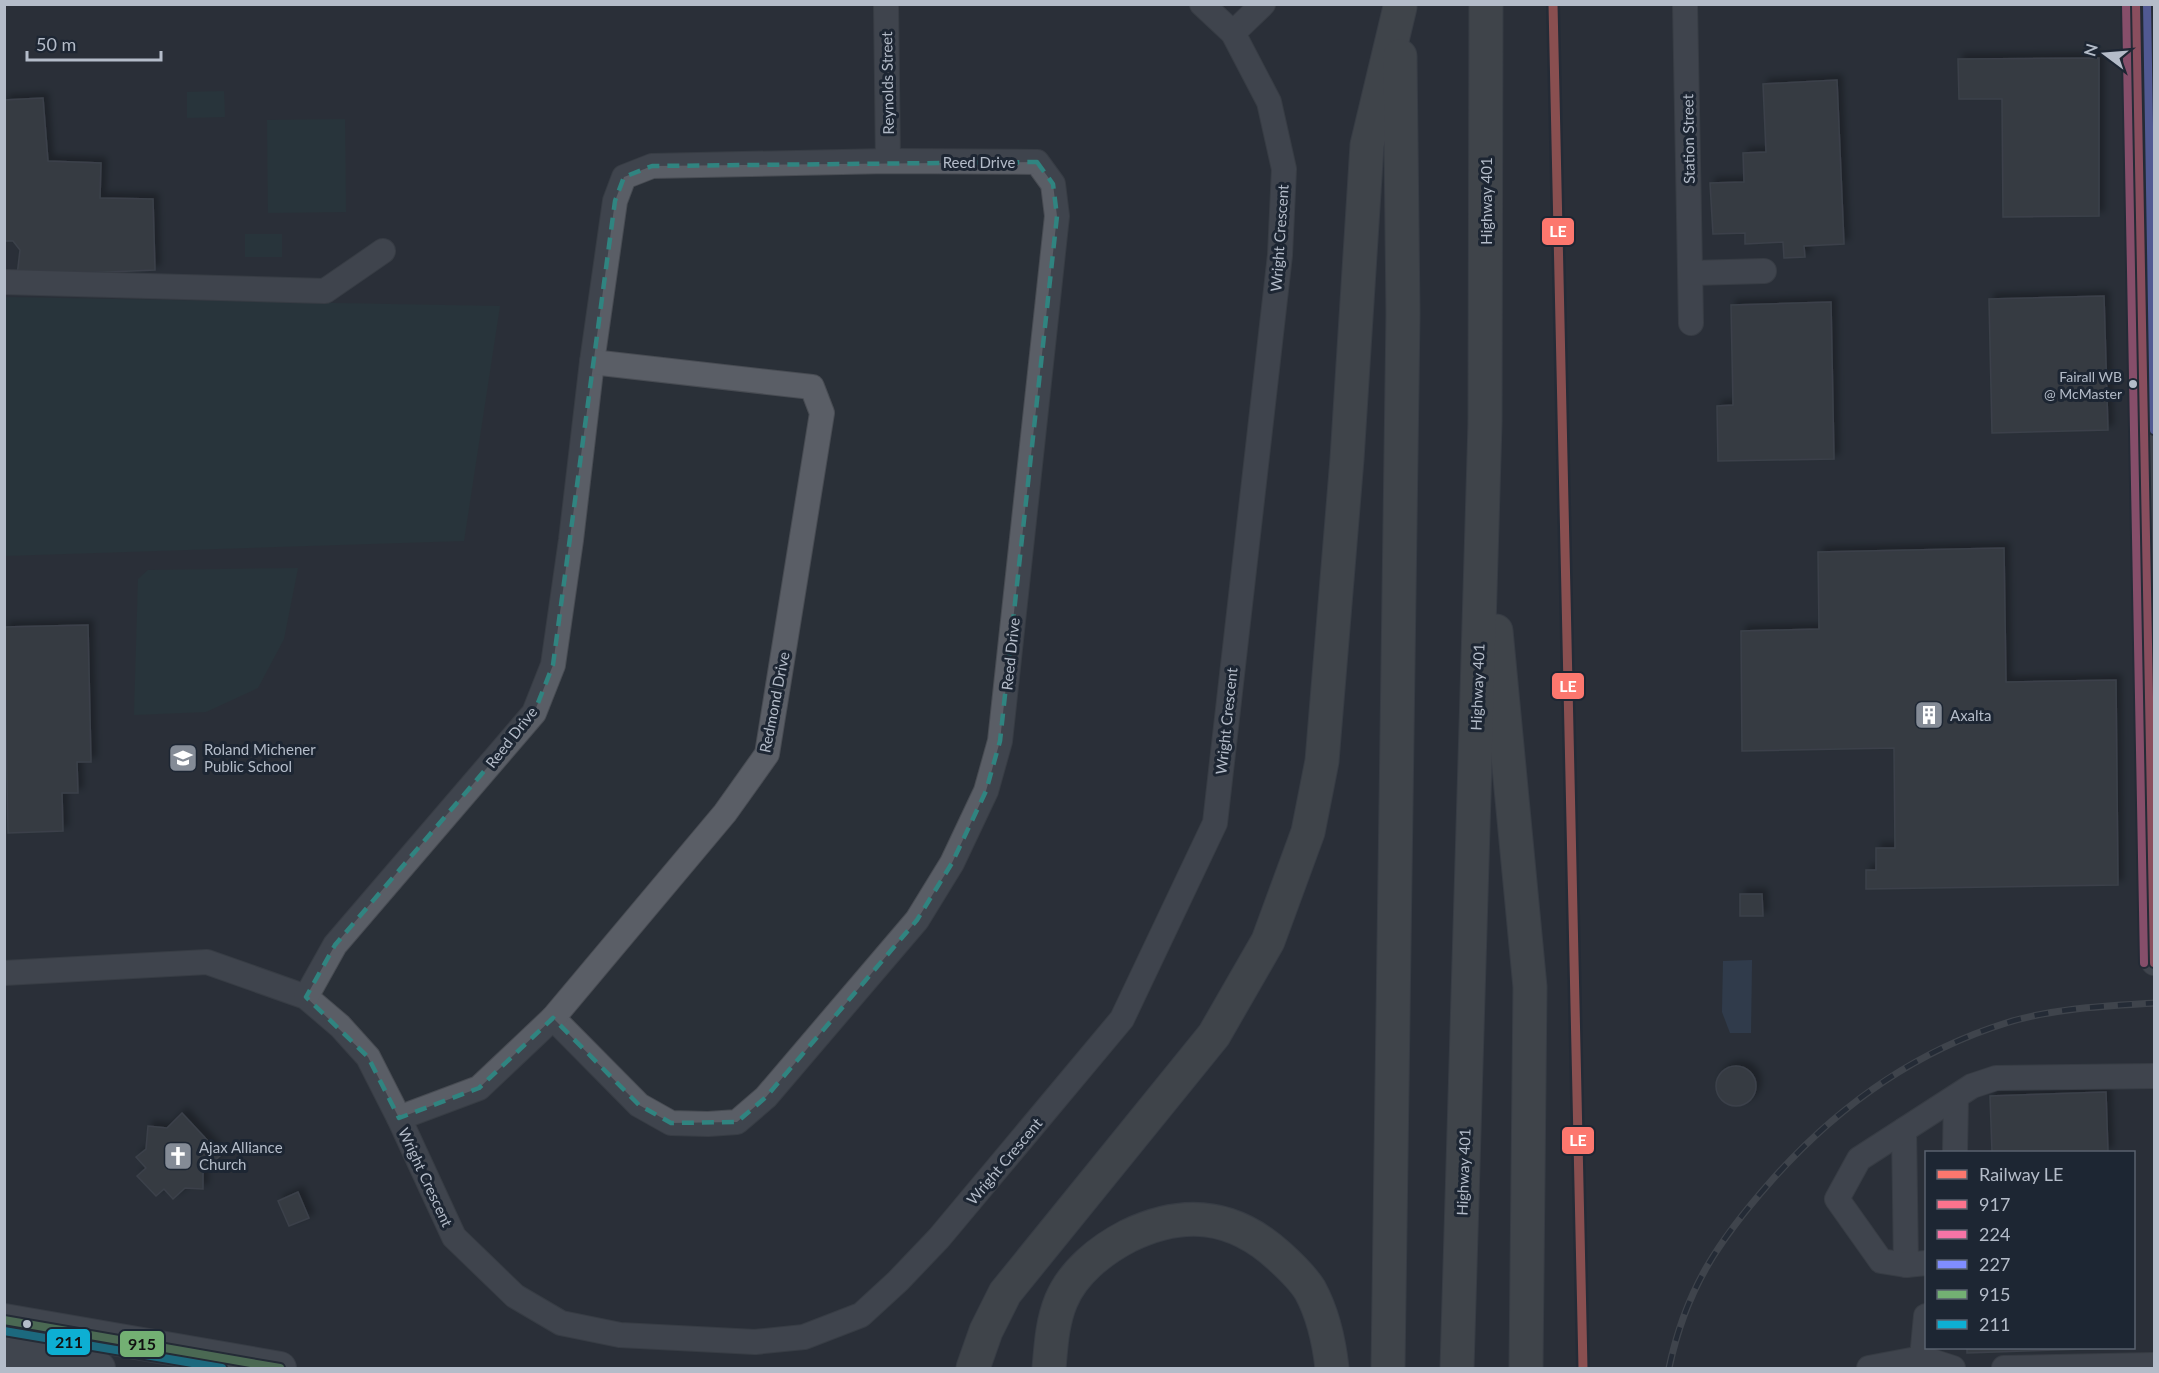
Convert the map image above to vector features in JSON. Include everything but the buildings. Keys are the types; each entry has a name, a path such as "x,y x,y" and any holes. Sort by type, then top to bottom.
{"highway":[{"name":"Highway 401","path":"1457,1368 1485,423 1486,4"},
{"path":"973,1368 986,1330 1005,1293 1214,1035 1268,941 1308,832 1322,761 1347,459 1367,145 1400,6"},
{"path":"1388,1368 1403,314 1400,6"},
{"path":"1485,423 1494,607 1530,987 1526,1368"},
{"path":"1049,1368 1052,1329 1061,1300 1085,1266 1112,1244 1148,1227 1178,1221 1215,1220 1235,1226 1265,1244 1291,1266 1310,1290 1328,1335 1332,1368"}],"main road":[{"path":"4,1320 280,1368"},
{"path":"4,1351 99,1368"}],"street":[{"name":"Reynolds Street","path":"886,4 888,161"},
{"name":"Wright Crescent","path":"4,973 207,962 306,997 340,1026 368,1057 454,1237 515,1296 561,1323 620,1335 755,1342 804,1337 861,1315 939,1238 1122,1019 1215,823 1280,255 1284,169 1269,102 1233,33 1202,4"},
{"path":"1233,33 1263,4"},
{"name":"Station Street","path":"1685,4 1692,273 1691,323"},
{"path":"2136,4 2151,667 2154,963"},
{"name":"Reed Drive","path":"306,997 335,945 534,713 553,665 615,201 624,177 652,166 888,161 1037,162 1053,184 1057,216 1000,741 986,791 952,863 917,920 766,1097 736,1122 671,1123 639,1105 554,1018"},
{"path":"4,282 325,291 383,251"},
{"path":"1692,273 1764,271"},
{"name":"Redmond Drive","path":"399,1118 479,1088 554,1018 725,813 767,754 822,412 813,387 592,362"},
{"path":"1904,1130 1916,1264 1881,1261 1837,1199 1859,1159 1972,1086 1996,1078 2154,1076"},
{"path":"1955,1151 1956,1097"},
{"path":"1922,1358 1925,1327"},
{"path":"1869,1368 1922,1358 1953,1368"},
{"path":"2004,1368 2154,1365"}],"highlighted area":[{"path":"1037,162 1053,184 1057,216 1000,741 986,791 952,863 917,920 766,1097 737,1122 671,1123 639,1105 553,1018 479,1088 399,1118 368,1057 306,997 335,945 534,713 553,665 615,201 624,177 652,166"}],"green space":[{"path":"224,91 225,117 187,118 187,92"},
{"path":"345,119 346,212 268,213 267,120"},
{"path":"245,234 282,234 282,257 245,257"},
{"path":"5,297 500,306 464,541 5,556"},
{"path":"298,568 284,639 258,688 206,712 134,715 138,579 148,570"}],"water":[{"path":"1752,960 1751,1033 1730,1033 1722,1012 1723,961"}],"railway":[{"path":"1669,1368 1676,1339 1695,1289 1707,1266 1736,1223 1797,1153 1850,1106 1908,1066 1972,1035 2006,1023 2061,1011 2154,1003"}],"rail line":[{"name":"LE","path":"1553,4 1583,1368"}],"transit line":[{"name":"224","path":"2126,4 2144,963"},
{"name":"917","path":"2136,4 2154,963"},
{"name":"227","path":"2147,4 2154,430"},
{"name":"915","path":"4,1320 280,1368"},
{"name":"211","path":"4,1331 222,1368"}],"place":[{"name":"Fairall WB @ McMaster","path":"2133,384"},
{"name":"Axalta","path":"1929,715"},
{"name":"Roland Michener Public School","path":"183,758"},
{"name":"Ajax Alliance Church","path":"178,1156"}]}
